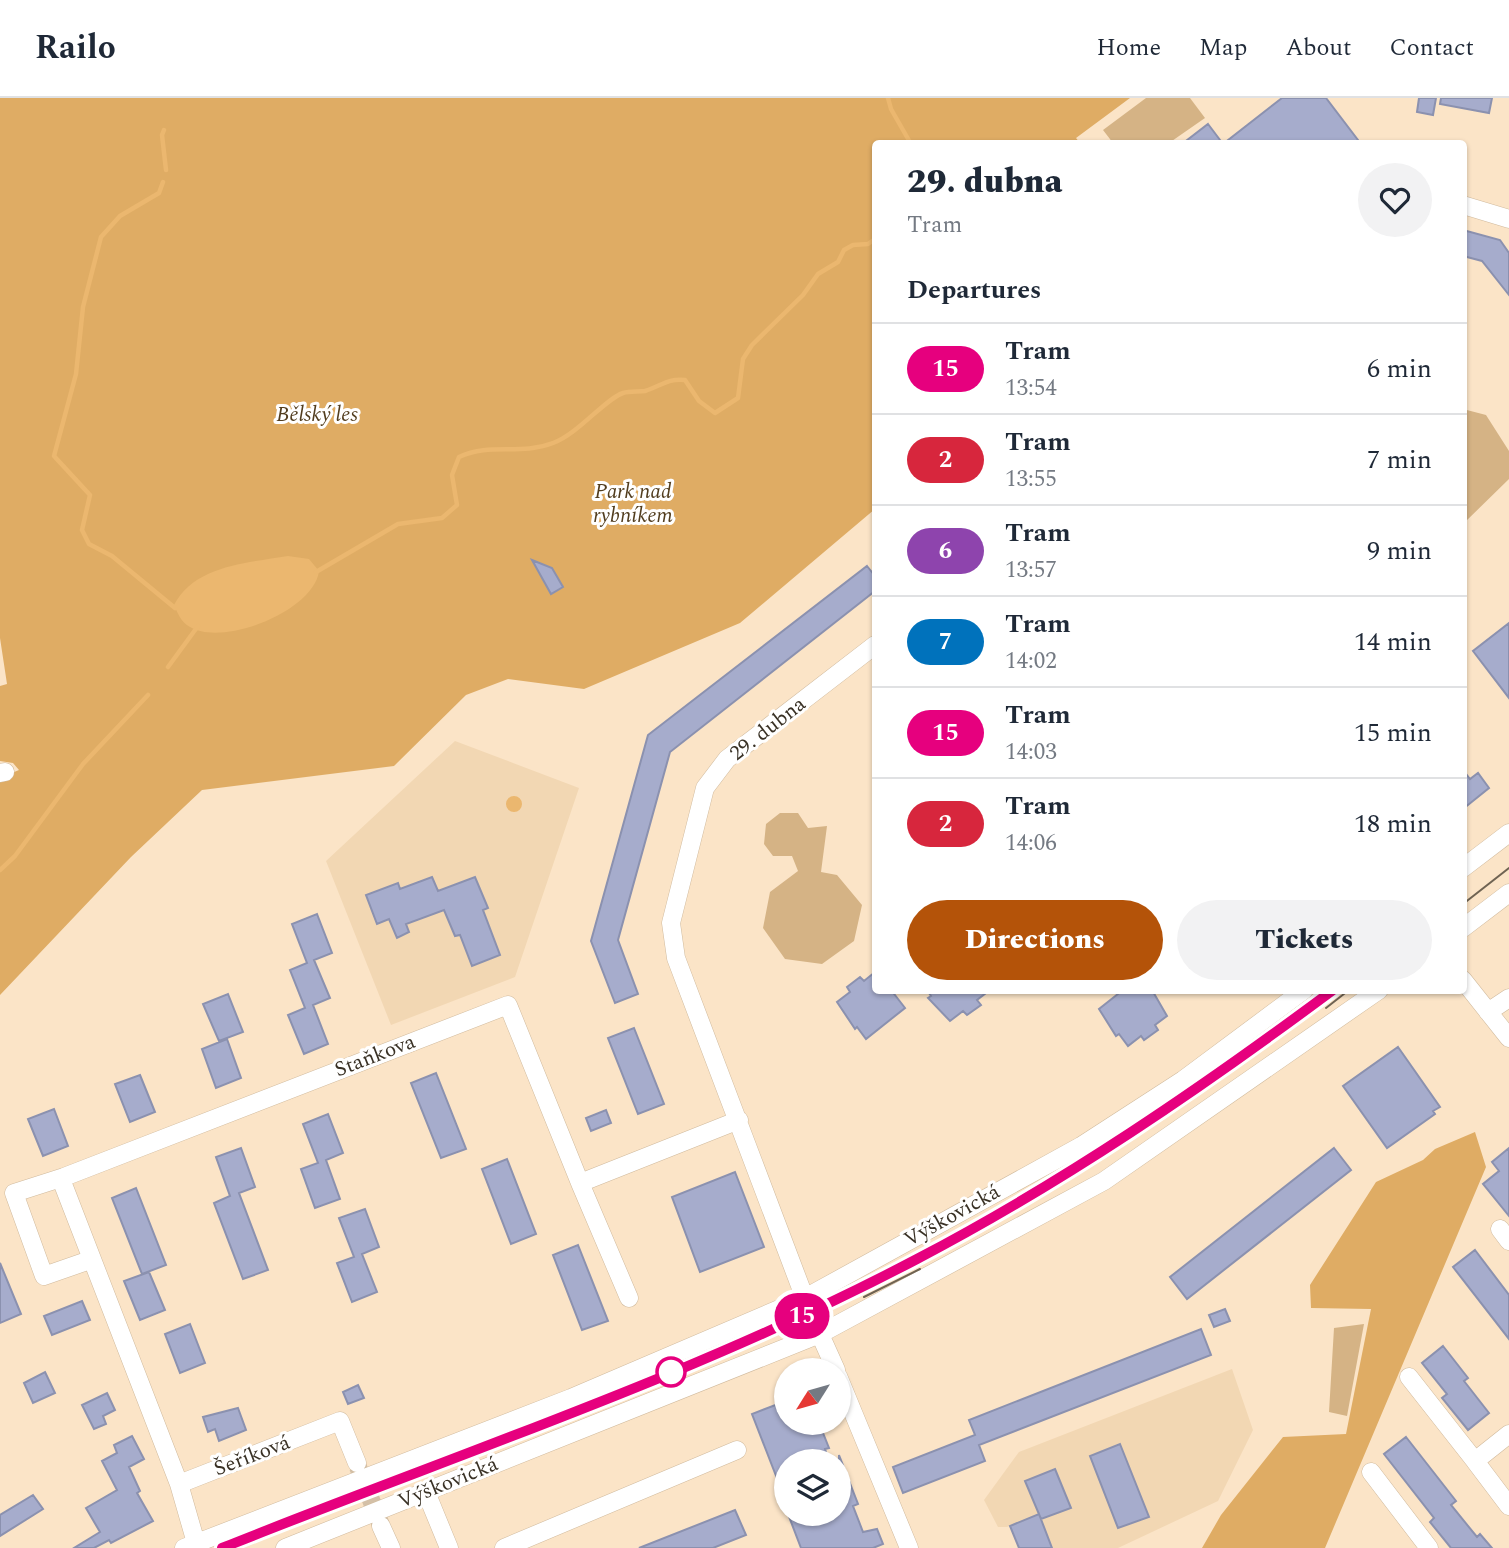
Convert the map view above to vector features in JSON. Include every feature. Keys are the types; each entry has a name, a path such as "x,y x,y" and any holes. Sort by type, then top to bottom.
{"street":[{"path":"1467,206 1509,219"},
{"name":"29. dubna","path":"831,1358 676,958 671,923 705,788 727,760 872,647"},
{"path":"1467,866 1509,833"},
{"path":"1467,925 1509,893"},
{"path":"1467,985 1509,1038"},
{"name":"Výškovická","path":"190,1546 808,1305 1081,1146 1183,1080 1299,994"},
{"name":"Výškovická","path":"285,1548 820,1334 1104,1181 1372,994"},
{"path":"1488,1012 1509,998"},
{"name":"Staňkova","path":"90,1260 44,1276 14,1193 64,1177 508,1005 629,1298"},
{"path":"580,1183 739,1120"},
{"path":"64,1177 61,1179 90,1260 178,1484 190,1546"},
{"path":"1409,1377 1509,1506"},
{"path":"851,1407 909,1548"},
{"name":"Šeříková","path":"178,1484 340,1421 357,1464"},
{"path":"1475,1461 1509,1434"},
{"path":"503,1548 737,1450"},
{"path":"1371,1472 1429,1548"},
{"path":"426,1492 449,1548"},
{"path":"381,1526 391,1548"}],"shaded area":[{"path":"1146,98 1190,98 1205,118 1173,140 1111,140 1103,130"},
{"path":"1467,410 1486,415 1509,451 1509,479 1467,520"},
{"path":"288,556 309,559 319,571 313,586 285,612 244,629 223,632 205,632 190,627 178,615 174,605 183,592 208,574 239,564"},
{"path":"455,741 579,788 515,977 391,1025 326,861"},
{"path":"514,796 522,804 514,812 506,804"},
{"path":"780,813 798,813 808,828 827,826 821,872 837,875 862,905 854,941 822,964 785,959 763,928 770,892 798,871 792,856 773,856 764,844 766,824"},
{"path":"1364,1324 1347,1416 1329,1412 1334,1328"},
{"path":"1232,1369 1253,1430 1218,1501 1118,1548 1049,1548 1035,1516 1007,1527 998,1527 984,1500 1019,1452"}],"green space":[{"name":"Bělský les","path":"0,98 1130,98 1076,138 1078,140 872,140 872,512 740,623 584,689 508,679 466,695 394,766 202,790 131,857 0,995 0,778 19,770 13,763 0,761 0,686 7,684 0,638"},
{"path":"1475,1132 1486,1167 1325,1548 1202,1548 1221,1515 1283,1437 1346,1434 1371,1309 1311,1308 1310,1285 1376,1182 1423,1160 1435,1149"}],"building":[{"path":"1282,98 1326,98 1358,140 1228,140"},
{"path":"1419,98 1436,98 1433,115 1417,112"},
{"path":"1441,98 1492,98 1489,113 1440,104"},
{"path":"1208,124 1220,140 1187,140"},
{"path":"1467,231 1500,240 1509,253 1509,295 1482,261 1467,257"},
{"path":"532,560 552,568 563,587 551,594"},
{"path":"867,566 872,572 872,593 670,752 618,940 638,994 615,1003 591,941 648,735"},
{"path":"1509,623 1509,698 1473,651"},
{"path":"1478,773 1489,788 1467,806 1467,775 1470,779"},
{"path":"432,877 438,891 475,877 488,908 483,910 500,955 472,966 460,935 455,936 444,910 406,924 409,932 397,938 389,919 377,924 366,895 398,883 400,889"},
{"path":"317,914 332,953 314,960 330,998 313,1005 328,1044 304,1054 288,1015 305,1008 290,970 307,963 292,924"},
{"path":"872,974 872,994 894,994 905,1008 866,1039 857,1027 855,1029 837,1002 850,992 847,987 860,977 864,981"},
{"path":"228,994 243,1032 219,1041 203,1004"},
{"path":"930,994 985,994 977,1000 981,1005 967,1015 963,1011 950,1021 928,998"},
{"path":"1118,994 1154,994 1167,1016 1155,1025 1158,1030 1144,1040 1141,1036 1128,1046 1119,1034 1116,1036 1099,1009"},
{"path":"634,1028 664,1104 638,1114 608,1038"},
{"path":"227,1039 241,1078 216,1088 202,1049"},
{"path":"1398,1047 1440,1107 1433,1111 1435,1114 1387,1148 1343,1086"},
{"path":"436,1073 466,1149 441,1158 411,1083"},
{"path":"140,1075 155,1112 130,1122 115,1084"},
{"path":"54,1109 68,1146 43,1156 28,1119"},
{"path":"606,1110 611,1123 591,1131 586,1118"},
{"path":"328,1114 343,1153 326,1160 340,1199 315,1208 301,1169 318,1163 303,1124"},
{"path":"241,1148 255,1187 239,1193 268,1270 243,1279 214,1203 230,1196 216,1157"},
{"path":"1334,1148 1351,1170 1187,1299 1170,1277"},
{"path":"1509,1148 1509,1216 1483,1184 1499,1171 1492,1162"},
{"path":"507,1159 536,1234 511,1244 482,1169"},
{"path":"735,1172 764,1247 700,1272 672,1197"},
{"path":"136,1188 166,1265 142,1274 112,1198"},
{"path":"365,1209 379,1247 362,1254 377,1292 352,1302 337,1263 354,1257 339,1218"},
{"path":"578,1245 608,1321 582,1330 553,1255"},
{"path":"1475,1250 1509,1295 1509,1339 1453,1267"},
{"path":"0,1263 21,1314 0,1323"},
{"path":"149,1272 165,1310 140,1320 124,1281"},
{"path":"82,1301 90,1320 52,1335 44,1316"},
{"path":"1225,1309 1230,1321 1214,1327 1209,1315"},
{"path":"190,1324 205,1363 180,1373 165,1334"},
{"path":"1201,1329 1211,1355 979,1445 985,1461 903,1493 893,1467 975,1435 969,1420"},
{"path":"1443,1346 1468,1378 1464,1381 1489,1413 1468,1430 1442,1398 1447,1394 1422,1363"},
{"path":"45,1372 55,1393 33,1403 24,1383"},
{"path":"358,1385 364,1398 348,1404 343,1392"},
{"path":"107,1393 115,1410 103,1416 106,1424 94,1429 82,1405"},
{"path":"774,1406 774,1435 824,1435 829,1448 774,1449 774,1471 752,1414"},
{"path":"238,1408 246,1430 219,1441 215,1429 208,1432 203,1417"},
{"path":"132,1436 144,1459 129,1467 140,1491 137,1493 153,1521 111,1543 109,1540 94,1548 74,1548 100,1532 86,1508 117,1490 102,1461 117,1453 114,1445"},
{"path":"1406,1437 1456,1501 1451,1505 1477,1537 1480,1534 1492,1548 1451,1548 1430,1522 1434,1518 1384,1454"},
{"path":"1120,1444 1149,1517 1118,1528 1090,1456"},
{"path":"1055,1469 1071,1508 1041,1519 1025,1481"},
{"path":"851,1486 858,1504 853,1506 863,1532 877,1529 883,1544 873,1548 801,1548 793,1526 851,1526"},
{"path":"33,1495 43,1509 0,1536 0,1515"},
{"path":"735,1510 746,1535 713,1548 639,1548"},
{"path":"1039,1514 1052,1548 1019,1548 1010,1526"}],"waterway":[{"path":"888,98 891,109 909,140"},
{"path":"164,130 162,135 166,170"},
{"path":"163,182 159,193 120,216 101,237 83,307 76,374 54,456 90,495 82,530 89,544 112,556 175,608"},
{"path":"316,572 398,524 442,518 457,505 452,475 459,457 482,450 528,449 553,443 572,432 616,397 626,392 645,391 674,380 685,380 699,401 715,413 738,398 743,359 752,345 803,295 818,274 838,262 844,250 872,241"},
{"path":"168,667 198,626"},
{"path":"0,870 15,856 83,764 148,695"}],"tunnel":[{"path":"358,1467 381,1525"}],"tram line":[{"path":"1467,901 1509,868"},
{"name":"15","path":"222,1548 626,1391 772,1330 916,1260 1020,1203 1116,1144 1327,994"},
{"path":"222,1548 661,1378 748,1341 917,1259 1025,1198 1130,1133 1328,994"},
{"path":"1326,1008 1344,994"},
{"path":"864,1297 920,1269"}],"park label":[{"name":"Park nad rybníkem","path":"633,504"}]}
